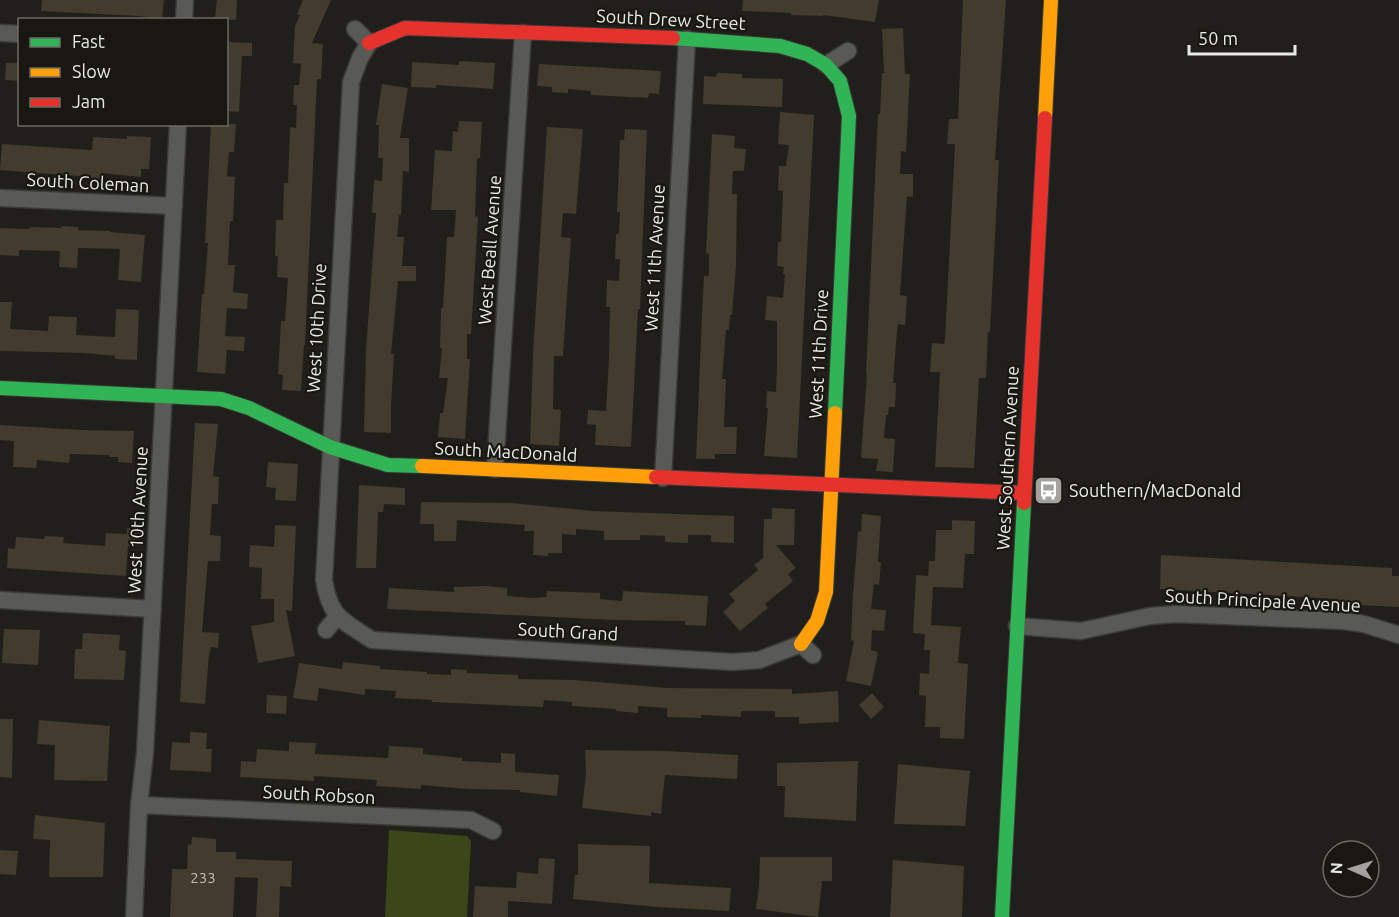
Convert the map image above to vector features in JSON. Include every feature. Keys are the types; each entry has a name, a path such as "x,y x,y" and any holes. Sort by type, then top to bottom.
{"street":[{"path":"184,18 185,0"},
{"name":"West Southern Avenue","path":"1002,917 1050,0"},
{"name":"South Drew Street","path":"369,43 405,28 687,39 780,46 807,54 826,65"},
{"path":"355,29 369,43"},
{"path":"0,33 18,34"},
{"name":"West Beall Avenue","path":"495,469 523,33"},
{"name":"West 11th Avenue","path":"663,478 687,39"},
{"name":"West 10th Drive","path":"331,623 324,580 351,82 360,58 369,43"},
{"path":"826,65 848,51"},
{"name":"West 11th Drive","path":"807,650 826,592 849,117 840,81 826,65"},
{"name":"West 10th Avenue","path":"134,917 140,805 146,753 178,126"},
{"name":"South Coleman","path":"0,198 174,206"},
{"name":"South MacDonald","path":"0,388 221,399 249,408 330,447 388,465 1023,494"},
{"path":"0,600 153,609"},
{"name":"South Principale Avenue","path":"1017,626 1081,631 1150,616 1176,614 1344,621 1364,624 1399,635"},
{"name":"South Grand","path":"331,623 372,639 733,662 759,660 807,650"},
{"name":"South Robson","path":"140,805 471,820 494,831"}],"green space":[{"path":"389,830 467,836 471,841 467,917 385,917"}],"building":[{"path":"42,0 164,0 162,18 41,11"},
{"path":"217,0 237,0 236,20 215,18"},
{"path":"303,0 331,0 312,43 323,44 321,79 317,79 301,391 282,390 283,375 278,374 281,321 285,321 288,278 277,277 278,256 275,256 276,220 283,220 284,183 288,183 290,127 296,128 297,105 293,105 294,85 299,85 301,64 293,63 295,26"},
{"path":"743,0 879,0 875,22 823,15 742,11"},
{"path":"963,0 1006,0 995,160 999,160 990,332 988,332 986,378 979,378 974,468 935,467 940,372 930,372 932,343 944,344 945,339 955,144 947,144 949,119 958,119"},
{"path":"903,28 905,74 910,74 906,152 901,151 900,174 913,174 913,197 907,196 900,295 907,296 905,325 898,324 893,383 896,383 895,407 889,407 888,415 886,415 884,438 895,439 893,472 876,471 878,459 861,458 878,114 880,114 882,73 884,73 882,29"},
{"path":"228,42 252,43 252,56 242,56 239,112 228,111"},
{"path":"459,61 495,63 493,89 436,85 436,88 411,87 412,62 459,65"},
{"path":"6,63 18,63 18,81 5,80"},
{"path":"539,64 661,71 659,94 649,93 648,98 591,95 591,91 568,89 568,93 552,92 552,87 537,86"},
{"path":"717,73 742,74 742,78 783,79 782,107 703,104 704,76 716,77"},
{"path":"382,84 408,88 400,138 409,138 409,172 403,171 401,215 399,215 397,237 404,237 402,266 416,266 416,281 398,281 391,354 394,354 391,433 364,432 366,349 376,213 372,213 374,180 382,181 383,158 378,158 379,125 376,125"},
{"path":"780,112 814,115 797,458 764,456 767,391 776,392 777,366 777,321 765,320 767,296 783,298 785,274 783,274 784,267 777,266 778,242 781,242 783,191 778,190 779,166 786,166 789,145 778,144"},
{"path":"459,121 482,122 480,158 477,158 475,216 478,217 471,334 467,334 467,359 470,359 465,439 438,437 440,413 443,413 448,378 439,378 442,348 440,348 441,308 443,308 447,237 454,237 456,210 431,210 435,150 452,151 453,131 458,132"},
{"path":"236,124 234,152 229,152 227,176 235,177 228,265 235,265 233,292 248,294 247,309 227,308 225,336 245,337 244,351 227,350 225,374 197,372 208,243 205,243 211,126"},
{"path":"547,127 583,129 576,214 563,213 561,237 571,238 563,356 554,356 553,409 561,410 559,446 530,444 533,354"},
{"path":"625,129 647,130 640,309 638,309 631,447 595,445 596,425 587,424 588,410 606,411 610,307 606,307 607,280 619,281 620,259 615,259 620,212 617,212 620,140 624,140"},
{"path":"712,134 735,136 734,148 746,149 744,171 733,171 732,194 737,194 736,266 732,315 730,315 729,330 726,330 722,379 726,379 724,427 737,427 736,454 715,454 715,459 696,459 704,276 709,276 709,254 706,253"},
{"path":"127,136 151,137 149,169 141,169 141,177 101,173 101,180 90,179 90,177 0,170 2,144 92,150 93,137 127,139"},
{"path":"61,226 78,227 78,230 145,235 141,282 118,280 120,249 78,248 77,268 59,267 60,251 19,250 19,256 0,255 0,228 61,228"},
{"path":"0,302 12,302 10,329 48,331 49,316 77,317 76,335 115,337 116,309 139,310 137,360 115,359 115,356 84,353 0,351"},
{"path":"195,423 218,424 213,476 219,477 218,504 212,504 210,535 221,536 220,561 208,561 202,632 219,633 218,648 211,647 209,655 205,704 180,702"},
{"path":"0,425 134,431 132,463 118,462 118,457 109,457 109,455 70,454 69,463 37,460 36,468 13,467 14,441 0,440"},
{"path":"268,462 298,464 296,501 275,500 276,488 266,487"},
{"path":"359,485 405,488 405,505 384,504 383,512 378,512 376,568 356,568"},
{"path":"421,502 512,503 593,511 734,516 734,543 711,542 711,535 688,535 688,543 665,542 665,536 640,535 640,540 604,540 604,531 576,529 576,535 562,534 562,553 548,553 548,556 533,555 534,531 524,531 525,525 457,520 456,541 434,541 434,524 420,524"},
{"path":"772,508 795,509 794,545 776,545 796,568 788,574 793,581 765,604 768,608 740,631 723,612 735,601 729,594 758,570 754,565 763,558 764,519 772,519"},
{"path":"862,514 881,516 879,585 874,584 871,609 886,610 884,631 872,630 871,650 878,652 871,686 846,681 854,641 851,640 853,594 858,531 861,532"},
{"path":"952,520 975,521 974,554 965,554 963,588 933,587 931,625 961,627 958,663 968,664 964,739 940,738 940,727 925,727 926,696 919,695 920,673 929,674 930,650 924,650 925,634 913,633 916,575 928,576 929,561 935,561 936,530 952,530"},
{"path":"275,525 296,526 292,611 286,610 295,656 258,663 251,626 274,622 274,599 261,599 262,568 249,567 250,545 274,547"},
{"path":"127,528 140,529 139,546 128,546 126,576 7,568 8,548 15,549 16,537 44,539 45,536 64,537 63,543 105,546 106,533 127,534"},
{"path":"1161,555 1392,568 1392,576 1399,576 1399,607 1337,604 1337,599 1160,589"},
{"path":"454,587 507,588 507,596 533,598 546,597 547,591 600,593 600,599 622,601 623,591 708,596 706,626 685,625 685,621 614,620 387,609 389,588 454,592"},
{"path":"4,629 40,630 38,665 2,663"},
{"path":"83,633 120,635 119,650 126,651 124,680 74,679 75,649 82,649"},
{"path":"343,662 380,666 380,669 427,672 427,674 451,675 451,669 467,670 467,673 518,675 518,679 574,680 668,688 792,689 792,694 838,691 839,722 799,724 799,717 775,717 775,711 741,711 741,717 701,715 701,718 667,717 667,708 638,706 638,713 572,706 572,702 544,700 543,707 432,702 432,700 395,698 396,691 365,689 365,695 319,688 317,701 293,698 299,663 342,669"},
{"path":"872,693 884,707 871,719 859,705"},
{"path":"267,695 287,696 286,714 266,713"},
{"path":"0,719 13,719 12,778 0,777"},
{"path":"39,720 110,726 107,781 54,780 55,745 37,744"},
{"path":"190,732 207,733 206,749 212,749 211,772 170,770 172,742 190,743"},
{"path":"289,742 316,743 315,754 388,758 389,746 423,748 423,754 462,758 462,761 501,763 501,753 515,754 515,772 559,775 557,796 520,792 520,790 421,785 421,789 376,786 377,780 314,776 314,781 240,777 241,761 256,762 257,749 289,751"},
{"path":"585,750 738,755 737,779 665,775 661,814 651,812 651,816 582,808 586,773"},
{"path":"858,761 856,821 784,817 785,786 777,786 777,763"},
{"path":"898,764 970,771 965,826 894,824"},
{"path":"35,815 105,823 103,877 49,877 50,840 33,839"},
{"path":"192,837 216,839 216,852 236,852 236,859 292,861 291,887 280,886 279,917 256,917 258,878 235,877 233,917 170,917 172,869 187,869 188,844 191,845"},
{"path":"578,844 650,846 649,883 731,888 729,911 573,899 575,875 578,875"},
{"path":"0,850 18,851 16,875 0,874"},
{"path":"760,857 832,857 832,881 822,881 818,917 756,909"},
{"path":"539,858 555,859 552,904 508,901 508,917 473,917 475,886 516,888 517,872 538,874"},
{"path":"893,860 964,866 962,917 890,917"}],"traffic: fast":[{"path":"673,38 780,46 807,54 826,65 840,81 849,116 835,413"},
{"path":"0,388 221,399 249,408 330,447 388,465 422,466"},
{"path":"1002,917 1024,503"}],"traffic: slow":[{"path":"1045,118 1051,0"},
{"path":"801,644 817,621 826,592 835,413"},
{"path":"422,466 656,477"}],"traffic: jam":[{"path":"369,43 405,28 673,38"},
{"path":"1024,503 1045,118"},
{"path":"656,477 1023,493"}],"place":[{"name":"Southern/MacDonald","path":"1048,491"}]}
